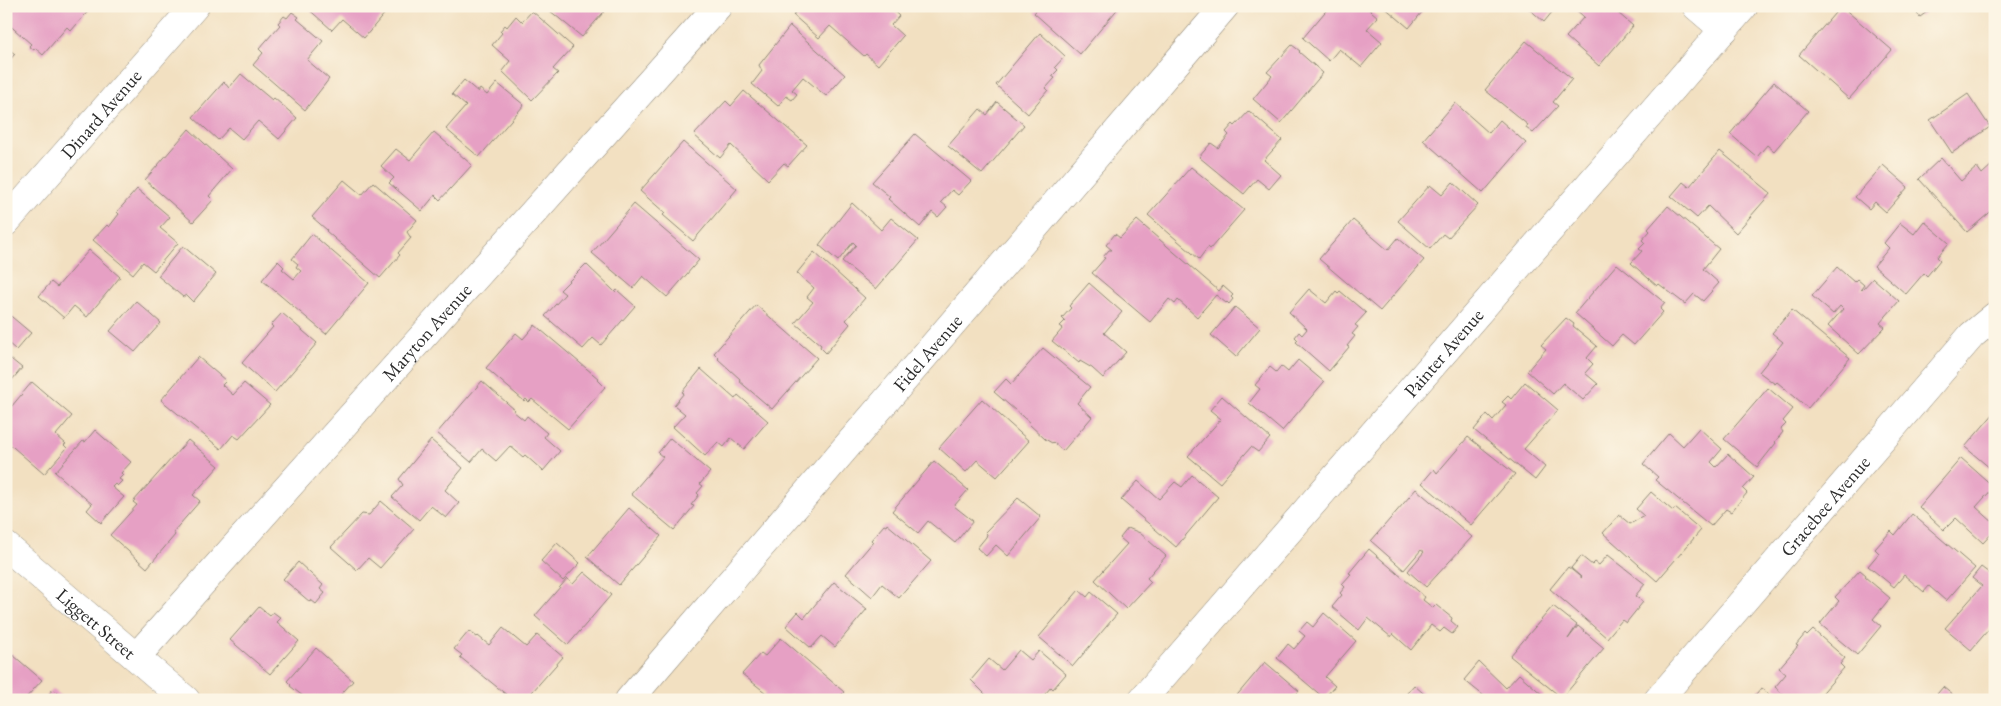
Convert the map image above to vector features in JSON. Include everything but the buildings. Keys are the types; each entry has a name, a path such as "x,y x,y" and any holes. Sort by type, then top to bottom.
{"street":[{"name":"Dinard Avenue","path":"6,222 194,6"},
{"name":"Maryton Avenue","path":"136,657 718,6"},
{"name":"Fidel Avenue","path":"628,700 1225,6"},
{"path":"1696,6 1724,30"},
{"name":"Painter Avenue","path":"1142,700 1744,6"},
{"name":"Gracebee Avenue","path":"1658,700 1972,335 1995,316"},
{"name":"Liggett Street","path":"6,546 186,700"}]}
